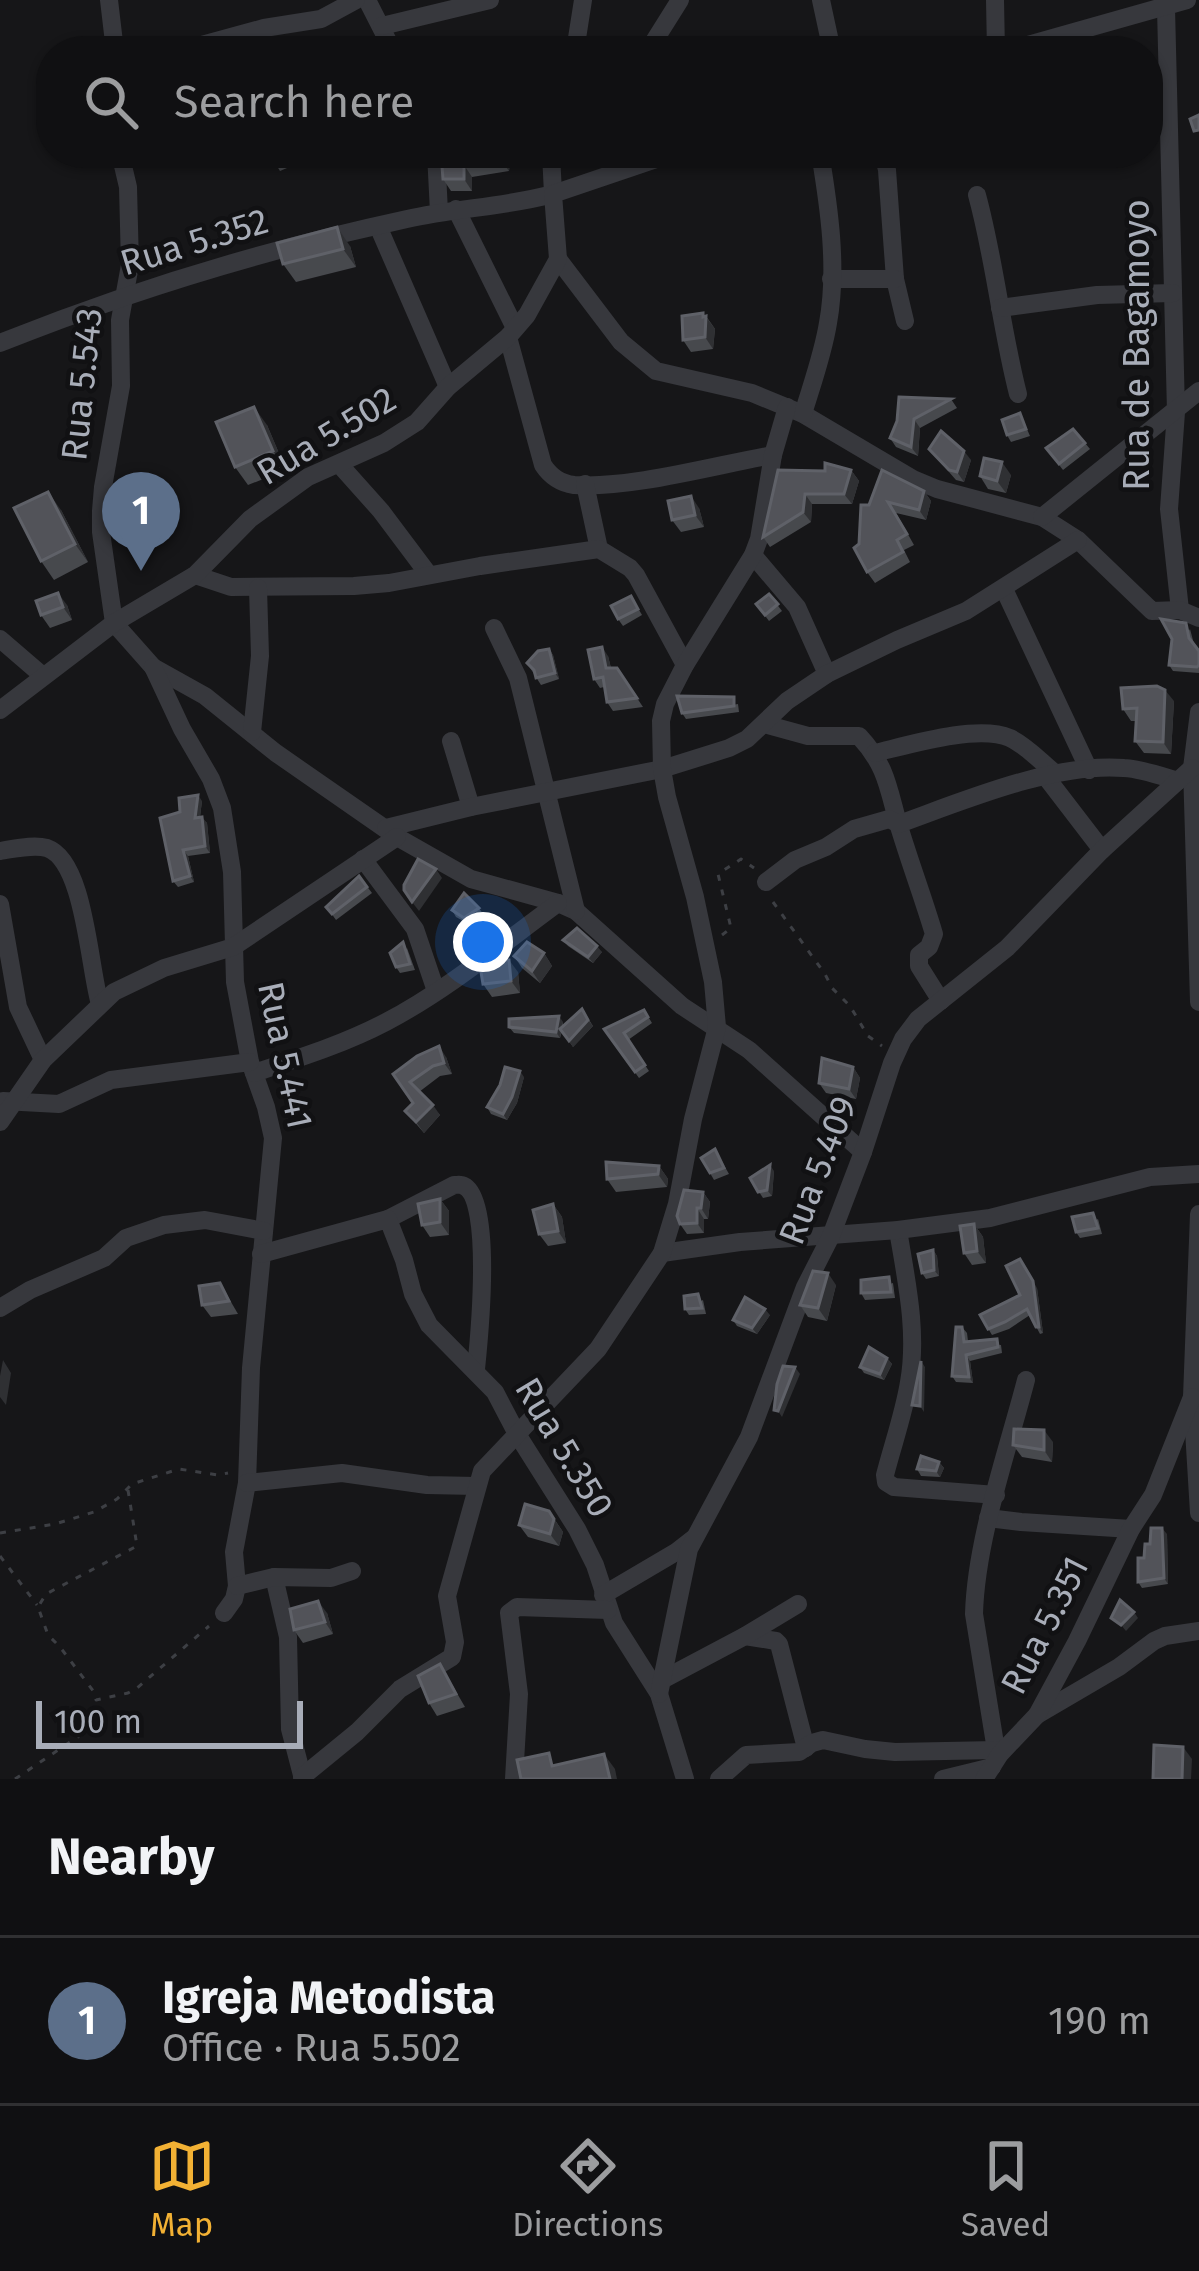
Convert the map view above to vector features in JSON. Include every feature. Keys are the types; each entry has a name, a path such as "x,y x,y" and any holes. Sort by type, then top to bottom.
{"street":[{"path":"109,0 113,36"},
{"path":"235,36 320,19 356,0"},
{"path":"368,0 386,36"},
{"path":"382,26 490,0"},
{"path":"579,36 583,0"},
{"path":"657,36 680,0"},
{"path":"820,0 828,36"},
{"path":"994,0 995,36"},
{"path":"1102,0 1108,23"},
{"path":"1061,36 1187,0"},
{"name":"Rua de Bagamoyo","path":"1159,6 1160,36"},
{"name":"Rua de Bagamoyo","path":"1163,88 1176,412 1169,509 1190,614"},
{"name":"Rua 5.543","path":"114,623 101,511 121,386 120,320 130,265 123,168"},
{"path":"439,168 448,211 512,333 543,465 550,476 585,484 629,481 773,455"},
{"path":"552,168 558,259 622,342 656,371 752,393 795,410 913,479 1042,517 1078,540 1151,611 1190,614"},
{"path":"553,194 630,168"},
{"path":"274,1577 288,1637 287,1706 302,1778 400,1689 452,1657 447,1596 482,1471 598,1349 662,1253 717,1027 695,897 662,769 661,722 685,665 753,555 773,455 820,358 831,279 830,218 822,168"},
{"path":"887,168 895,279 905,321"},
{"name":"Rua 5.352","path":"0,343 123,296 294,246 448,211 553,194"},
{"path":"977,195 993,254 1018,394"},
{"path":"377,226 448,387"},
{"name":"Rua 5.502","path":"0,710 114,623 195,575 250,519 308,477 406,432 448,387 512,333 558,259"},
{"path":"831,279 895,279"},
{"path":"1000,308 1096,296 1173,293"},
{"path":"1042,517 1199,391"},
{"path":"339,464 429,575"},
{"path":"585,484 599,549"},
{"path":"0,1122 7,1101 43,1060 129,982 233,947 363,859 391,832 471,807 662,769 729,748 747,739 787,701 827,674 966,611 1078,540"},
{"path":"195,575 231,587 375,584 599,549 636,575 685,665"},
{"path":"753,555 797,607 827,674"},
{"path":"252,732 260,656 259,588"},
{"path":"1004,589 1089,770"},
{"path":"114,623 154,667 205,696 276,753 391,832 471,879 567,908 682,1006 749,1050 863,1152"},
{"path":"494,628 518,678 546,791 567,908"},
{"path":"0,639 43,676"},
{"name":"Rua 5.441","path":"154,667 222,808 232,872 235,982 273,1138 250,1368 247,1476 234,1552 237,1586 224,1613"},
{"path":"1199,712 1191,762 1199,1002"},
{"path":"764,724 808,736 859,736 874,753 887,778 934,934 919,955 919,967 941,1001"},
{"path":"874,753 966,735 991,734 1016,741 1051,776 1102,850"},
{"path":"452,741 471,807"},
{"path":"766,882 794,860 854,829 889,819 898,824 1051,776 1191,762"},
{"name":"Rua 5.409","path":"660,1687 694,1538 749,1437 903,1039 918,1019 1007,948 1191,762"},
{"path":"0,851 38,846 57,853 68,869 76,886 100,1004"},
{"path":"363,859 416,929 436,991"},
{"path":"0,904 18,1007 43,1060"},
{"path":"7,1101 59,1104 111,1080 252,1067 323,1051 388,1021 567,908"},
{"path":"662,1253 990,1218 1150,1178 1199,1174"},
{"path":"261,1254 388,1220 454,1185 468,1188 482,1239 476,1370"},
{"path":"1199,1214 1192,1397 1199,1513"},
{"path":"0,1309 30,1290 104,1258 126,1238 164,1225 205,1220 264,1231"},
{"name":"Rua 5.350","path":"388,1220 412,1294 430,1325 495,1392 578,1529 595,1565 605,1603 660,1687 685,1779"},
{"path":"898,1230 912,1344 910,1381 886,1482 894,1487 996,1495"},
{"path":"993,1763 975,1594 988,1517 1026,1380"},
{"path":"1153,1495 1192,1397"},
{"path":"1153,1495 1197,1452"},
{"path":"247,1476 342,1473 427,1485 476,1486"},
{"name":"Rua 5.351","path":"993,1763 1037,1715 1131,1529 1153,1495"},
{"path":"988,1517 1131,1529"},
{"path":"514,1779 519,1694 509,1613 517,1607 605,1603 694,1538"},
{"path":"237,1586 274,1577 331,1578 352,1570"},
{"path":"660,1687 798,1604"},
{"path":"1037,1715 1154,1641 1199,1631"},
{"path":"745,1636 779,1645 806,1748"},
{"path":"718,1779 746,1755 799,1752 824,1740 993,1763"},
{"path":"943,1779 993,1763"}],"path":[{"path":"703,939 731,928 718,874 741,859 766,882 774,905 868,1036 896,1055"},
{"path":"0,1533 94,1512 132,1484 179,1469 247,1476"},
{"path":"38,1606 46,1594 137,1546 128,1490"},
{"path":"0,1556 38,1606 48,1635 96,1700 94,1726 15,1779"},
{"path":"96,1700 137,1688 224,1613"}],"building":[{"path":"1199,115 1199,130 1194,131 1190,119"},
{"path":"442,168 464,168 464,179 443,179"},
{"path":"337,227 343,249 283,264 277,243"},
{"path":"703,313 705,337 683,340 682,316"},
{"path":"899,397 951,399 914,419 911,447 890,438"},
{"path":"254,407 273,451 235,467 216,422"},
{"path":"1020,413 1026,429 1007,435 1002,420"},
{"path":"1073,429 1085,443 1059,464 1046,448"},
{"path":"941,431 964,451 957,472 929,449"},
{"path":"984,458 1002,462 997,481 980,476"},
{"path":"825,463 851,470 844,494 805,494 803,512 763,537 778,470 825,471"},
{"path":"882,470 924,491 919,510 888,502 907,534 897,540 903,552 867,572 854,548 859,544 861,505 869,505"},
{"path":"48,492 75,544 41,561 14,508"},
{"path":"691,496 695,515 672,520 668,501"},
{"path":"58,593 63,607 41,615 36,601"},
{"path":"769,594 778,604 765,615 756,604"},
{"path":"631,596 638,609 618,619 611,606"},
{"path":"1161,619 1186,623 1199,651 1197,667 1169,665 1172,639"},
{"path":"602,647 606,668 617,668 637,698 607,702 603,677 594,679 588,650"},
{"path":"549,649 555,673 536,678 527,663 538,651"},
{"path":"1157,686 1165,690 1163,742 1135,741 1137,708 1123,709 1121,688"},
{"path":"677,696 734,697 734,706 682,713"},
{"path":"198,795 195,818 202,817 205,846 183,850 190,876 173,881 160,818 180,812 179,798"},
{"path":"418,859 436,869 412,902 404,885"},
{"path":"359,876 367,887 332,914 326,907"},
{"path":"464,893 479,908 464,918 452,910"},
{"path":"577,928 597,946 588,957 563,940"},
{"path":"403,942 410,964 396,967 390,953"},
{"path":"527,942 544,953 532,971 514,956"},
{"path":"479,960 509,960 511,981 483,984"},
{"path":"582,1009 588,1020 569,1041 560,1029"},
{"path":"644,1010 648,1017 624,1033 645,1065 635,1072 604,1029"},
{"path":"559,1016 556,1032 509,1027 509,1019"},
{"path":"439,1046 444,1063 410,1082 433,1105 416,1122 405,1111 413,1103 393,1074"},
{"path":"822,1058 853,1067 849,1089 819,1083"},
{"path":"505,1067 520,1071 503,1114 487,1107"},
{"path":"715,1149 724,1168 710,1173 701,1158"},
{"path":"606,1162 659,1166 658,1174 607,1179"},
{"path":"770,1165 767,1190 758,1192 750,1178"},
{"path":"684,1190 703,1192 697,1223 680,1224 677,1216"},
{"path":"440,1199 440,1222 422,1225 418,1204"},
{"path":"553,1204 558,1231 539,1234 533,1210"},
{"path":"1093,1213 1098,1228 1076,1232 1072,1217"},
{"path":"974,1224 977,1251 964,1253 960,1226"},
{"path":"933,1250 934,1270 922,1273 918,1254"},
{"path":"1020,1259 1033,1281 1039,1327 1027,1309 988,1329 980,1315 1020,1295 1006,1266"},
{"path":"813,1271 828,1273 818,1308 800,1305"},
{"path":"889,1277 891,1292 861,1293 861,1280"},
{"path":"220,1283 229,1301 202,1305 199,1286"},
{"path":"698,1294 702,1308 685,1309 684,1296"},
{"path":"745,1297 765,1309 752,1328 733,1320"},
{"path":"956,1327 962,1327 964,1342 997,1339 998,1347 966,1355 969,1377 952,1376"},
{"path":"869,1347 887,1358 880,1374 860,1367"},
{"path":"921,1361 920,1406 912,1405"},
{"path":"783,1366 795,1367 778,1411 774,1410"},
{"path":"1014,1429 1044,1430 1044,1450 1013,1445"},
{"path":"921,1456 939,1462 936,1471 917,1469"},
{"path":"525,1504 549,1511 554,1519 550,1534 519,1525"},
{"path":"1151,1528 1162,1528 1164,1578 1138,1582 1138,1558 1144,1558"},
{"path":"1120,1600 1134,1612 1121,1625 1111,1618"},
{"path":"318,1601 325,1622 294,1630 290,1609"},
{"path":"440,1664 456,1694 429,1703 418,1676"},
{"path":"1154,1745 1183,1747 1182,1779 1153,1779"},
{"path":"549,1753 552,1766 604,1754 610,1779 521,1779 517,1760"}],"place":[{"name":"Igreja Metodista","path":"141,571"}]}
